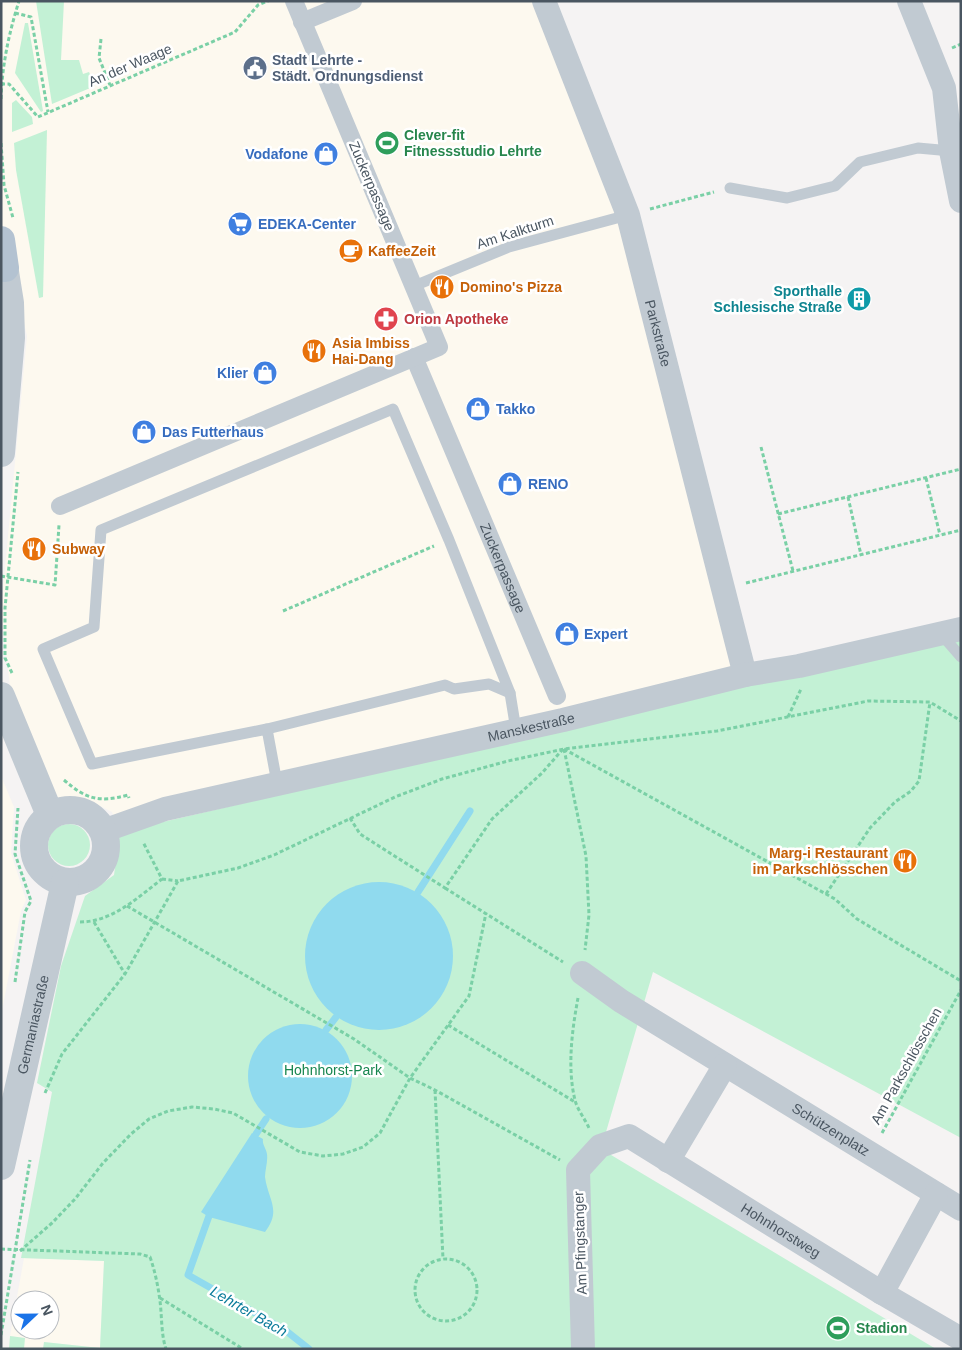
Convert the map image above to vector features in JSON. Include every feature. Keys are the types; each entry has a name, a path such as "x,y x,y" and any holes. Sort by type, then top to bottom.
{"street":[{"name":"Zuckerpassage","path":"60,506 439,347 294,1"},
{"path":"302,22 353,1"},
{"name":"Parkstraße","path":"544,1 628,215 745,675"},
{"path":"909,1 944,88 950,151 961,201"},
{"path":"6,245 11,338 9,462"},
{"name":"Zuckerpassage","path":"414,357 557,696"},
{"name":"Manskestraße","path":"103,831 165,809 563,720 745,675 799,666 951,632"},
{"path":"7,686 50,815"},
{"path":"65,810 77,810 97,821 103,831 106,840 106,853 102,864 91,877 80,882 65,883 46,875 38,865 34,855 33,842 40,824 50,815 65,810"},
{"name":"Germaniastraße","path":"1,1166 65,883"},
{"name":"Schützenplatz","path":"582,973 621,1001 961,1209"},
{"path":"668,1161 725,1064"},
{"name":"Hohnhorstweg","path":"600,1146 629,1136 668,1161 886,1283 961,1339"},
{"path":"578,1170 600,1146"},
{"name":"Am Pfingstanger","path":"578,1170 583,1349"},
{"path":"886,1283 936,1194"}],"lane":[{"path":"730,188 787,198 835,186 860,162 918,148 950,151"},
{"name":"Am Kalkturm","path":"414,286 509,247 628,215"},
{"path":"510,693 490,684 454,690 445,685 266,729 92,764 43,649 94,627 101,530 393,409 510,693 516,730"},
{"path":"951,632 961,657"},
{"path":"266,729 277,783"}],"path":[{"path":"1,99 5,56 19,1"},
{"name":"An der Waage","path":"48,112 235,32 258,3 268,1"},
{"path":"2,84 9,84 38,117 48,112 31,17 15,12"},
{"path":"101,39 99,58 110,86"},
{"path":"1,142 6,245"},
{"path":"628,215 730,188"},
{"path":"761,447 793,572"},
{"path":"7,686 5,608 8,577 9,462"},
{"path":"778,514 961,469"},
{"path":"926,478 940,535"},
{"path":"848,497 861,554"},
{"path":"1,576 55,585 60,506"},
{"path":"723,588 961,530"},
{"path":"283,611 448,540"},
{"path":"788,718 803,686 799,666"},
{"path":"17,800 15,854 30,901 26,912 74,922 94,922 127,906 162,880 178,881 238,868 274,855 396,797 442,779 508,761 564,749 717,731 868,701 930,702 961,721"},
{"path":"826,894 870,828 895,802 912,791 919,780 930,702"},
{"path":"563,720 564,749 586,856 589,916 573,1024 571,1078 575,1102 600,1146"},
{"path":"564,749 835,899 857,919 961,981"},
{"path":"445,888 492,820 542,773 564,749"},
{"path":"58,774 76,791 96,798 109,800 128,795 141,838 162,880"},
{"path":"350,818 360,834 582,973"},
{"path":"45,1095 62,1054 125,974 178,881"},
{"path":"127,906 306,1012 354,1038 410,1078 578,1170"},
{"path":"20,1251 52,1223 75,1199 103,1163 131,1134 150,1119 168,1111 192,1107 233,1113 300,1152 323,1156 343,1154 362,1147 380,1133 410,1078 469,996 486,913"},
{"path":"94,922 125,974"},
{"name":"Am Parkschlösschen","path":"870,1153 905,1094 961,990"},
{"path":"448,1025 575,1102"},
{"path":"435,1090 443,1259"},
{"path":"1,1334 32,1153"},
{"path":"1,1249 140,1254 150,1257 160,1298 163,1340 166,1349"},
{"path":"443,1259 456,1260 468,1268 474,1277 477,1291 475,1302 469,1311 451,1321 433,1318 424,1312 416,1298 415,1288 421,1271 429,1264 443,1259"},
{"path":"160,1298 243,1349"}],"shaded area":[{"path":"3,1 552,1 629,204 737,688 120,832 112,812 98,805 54,797 12,703 1,610 27,336 1,221 1,9"},
{"path":"1,776 14,807 11,853 26,900 21,911 1,1016"},
{"path":"24,1258 104,1261 100,1348 44,1342 43,1349 24,1349 24,1340 60,1340 60,1290 18,1290"}],"green space":[{"path":"36,1 64,1 61,60 79,60 83,74 89,72 95,86 52,104"},
{"path":"25,23 28,23 43,111 41,112 15,73"},
{"path":"16,100 32,117 33,124 12,132 12,103"},
{"path":"47,130 43,297 39,298 16,170 14,143"},
{"name":"Hohnhorst-Park","path":"961,636 961,1138 653,972 601,1149 936,1349 43,1349 44,1342 100,1348 104,1261 21,1258 52,1092 37,1083 61,966 85,896 114,875 120,832"},
{"path":"69,824 84,830 90,845 84,860 69,866 54,860 48,845 54,830"},
{"path":"10,1336 10,1340 25,1340 24,1349 9,1349"}],"water":[{"path":"379,882 393,883 407,888 420,894 431,904 441,915 447,928 452,942 452,970 447,984 441,997 431,1008 420,1018 407,1024 393,1029 379,1030 365,1029 351,1024 338,1018 327,1008 317,997 311,984 306,970 305,956 306,942 311,928 317,915 327,904 338,894 351,888 365,883"},
{"path":"300,1024 320,1028 337,1039 348,1056 352,1076 348,1096 337,1113 320,1124 300,1128 280,1124 263,1113 252,1096 248,1076 252,1056 263,1039 280,1028"},
{"path":"252,1133 263,1139 267,1154 265,1177 273,1217 265,1232 209,1217 201,1212"}],"waterway":[{"path":"418,892 470,811"},
{"path":"326,1030 336,1017"},
{"path":"256,1134 266,1119"},
{"name":"Lehrter Bach","path":"209,1216 188,1275 285,1330 309,1349"}],"place":[{"name":"Stadt Lehrte - Städt. Ordnungsdienst","path":"255,68"},
{"name":"Clever-fit Fitnessstudio Lehrte","path":"387,143"},
{"name":"Vodafone","path":"326,154"},
{"name":"EDEKA-Center","path":"240,224"},
{"name":"KaffeeZeit","path":"351,251"},
{"name":"Domino's Pizza","path":"442,287"},
{"name":"Sporthalle Schlesische Straße","path":"859,299"},
{"name":"Orion Apotheke","path":"386,319"},
{"name":"Asia Imbiss Hai-Dang","path":"314,351"},
{"name":"Klier","path":"265,373"},
{"name":"Takko","path":"478,409"},
{"name":"Das Futterhaus","path":"144,432"},
{"name":"RENO","path":"510,484"},
{"name":"Subway","path":"34,549"},
{"name":"Expert","path":"567,634"},
{"name":"Marg-i Restaurant im Parkschlösschen","path":"905,861"},
{"name":"Stadion","path":"838,1328"}]}
